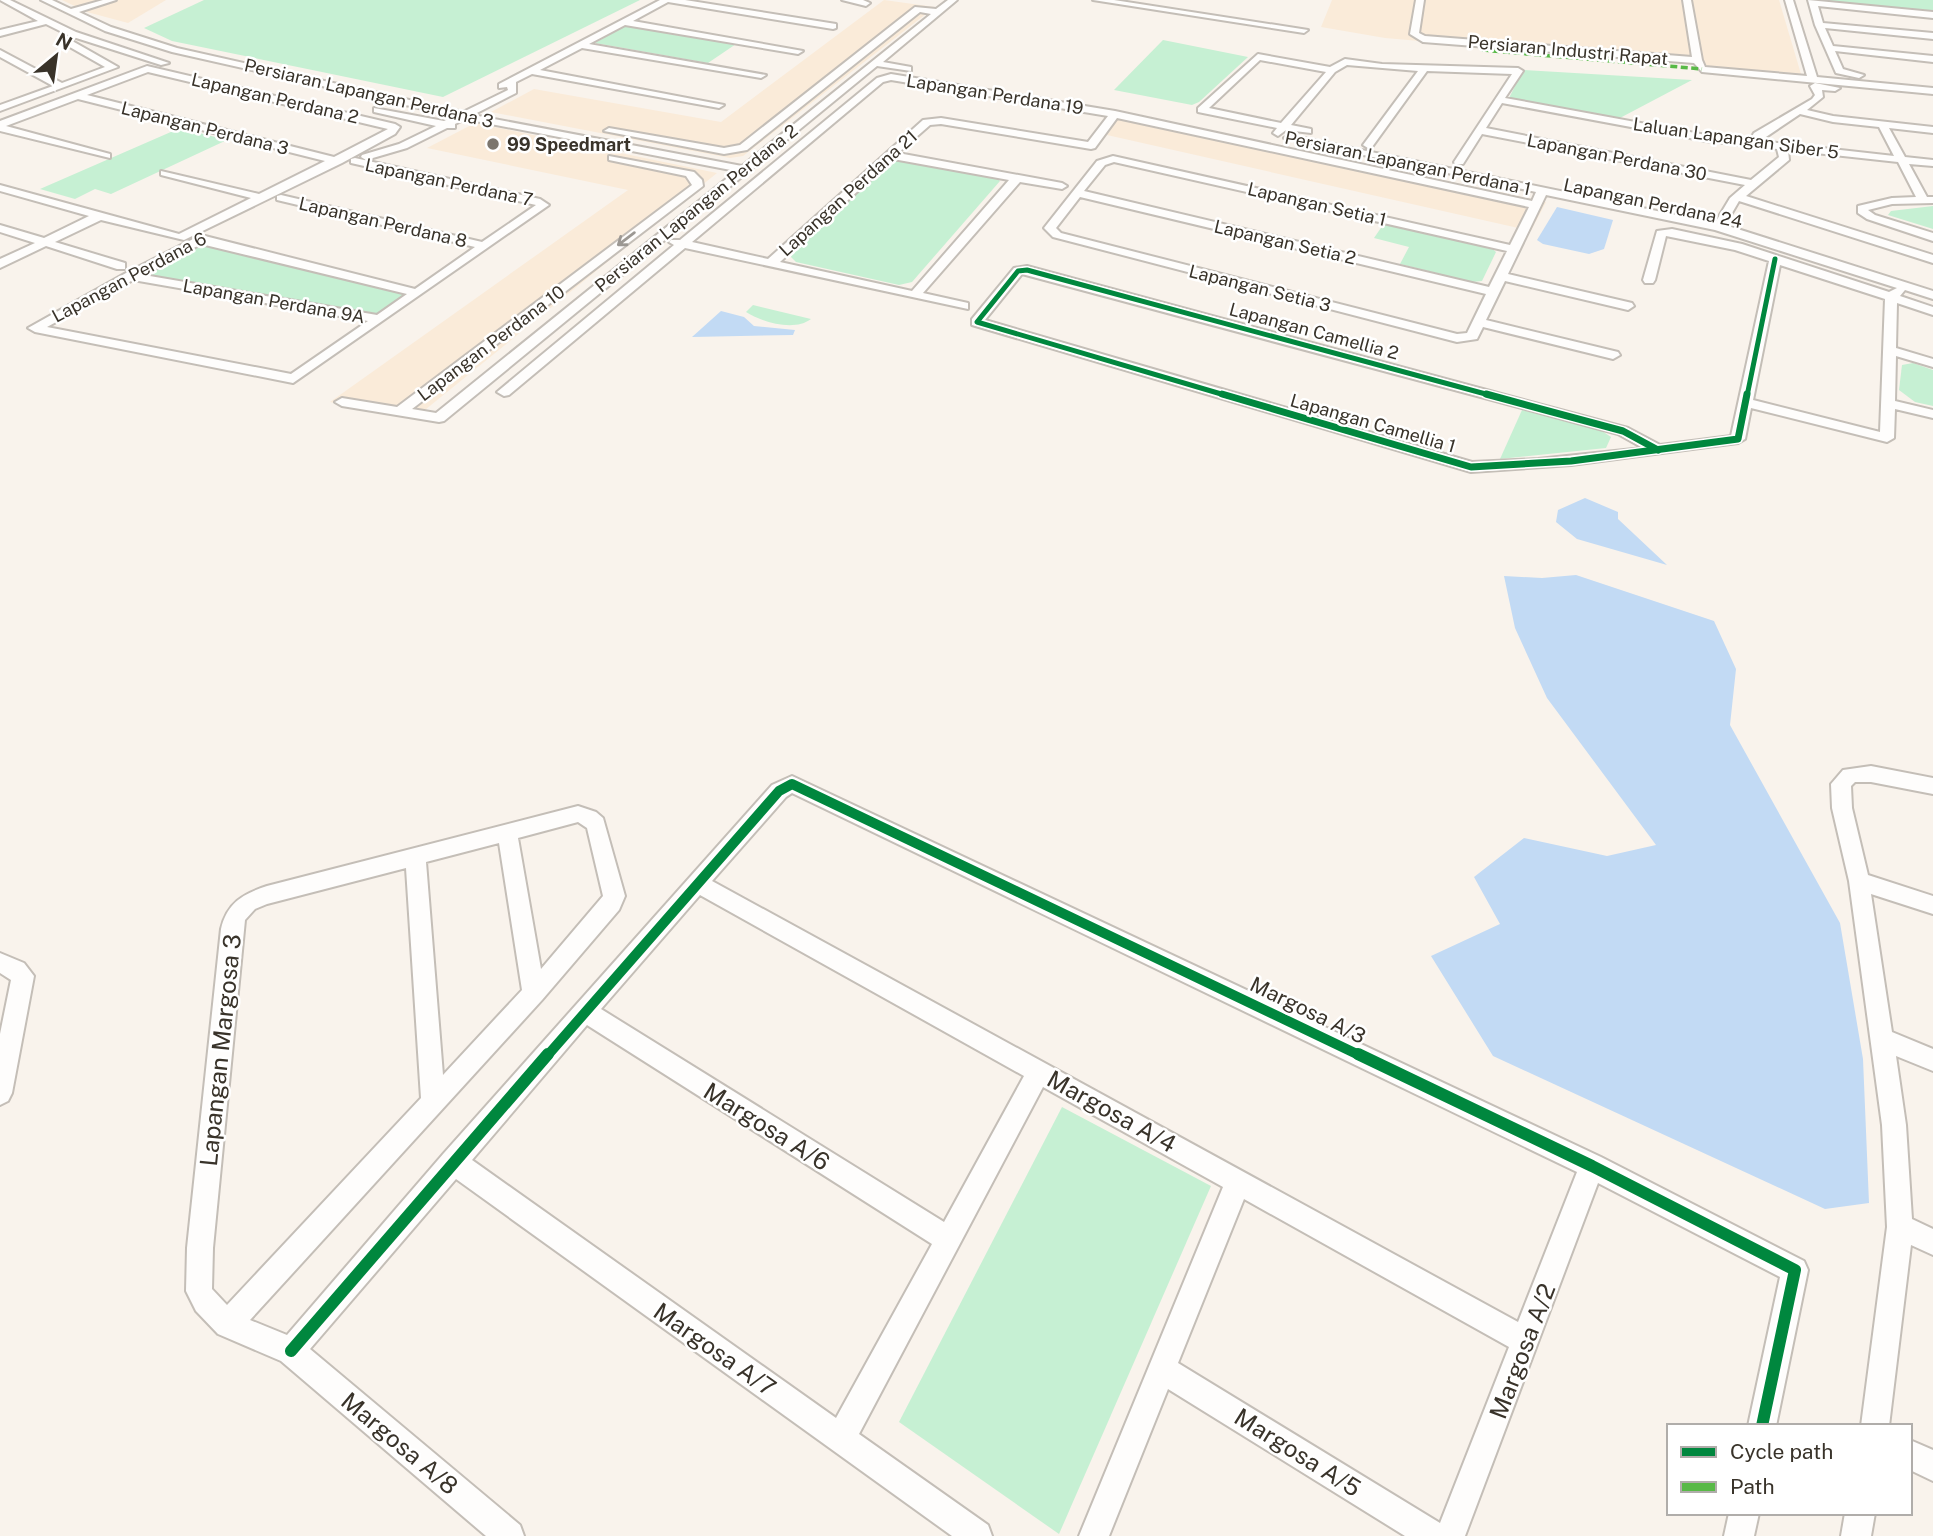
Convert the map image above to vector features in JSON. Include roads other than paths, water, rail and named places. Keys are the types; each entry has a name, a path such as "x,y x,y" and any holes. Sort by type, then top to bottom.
{"street":[{"name":"Persiaran Lapangan Perdana 3","path":"45,0 108,29 175,50 483,120 742,169"},
{"path":"77,0 91,7"},
{"path":"70,12 112,0"},
{"path":"667,0 833,26"},
{"name":"Lapangan Perdana 6","path":"385,149 388,144 667,0"},
{"path":"846,0 866,3"},
{"name":"Persiaran Lapangan Perdana 2","path":"401,411 439,418 953,0"},
{"path":"1097,0 1304,30"},
{"path":"1162,9 1170,0"},
{"name":"Persiaran Industri Rapat","path":"1420,0 1414,34 1423,39 1700,65 1687,0"},
{"path":"1753,143 1758,135 1819,98 1789,0"},
{"path":"1933,15 1812,2 1839,71 1933,83"},
{"path":"4,3 149,64 320,98"},
{"path":"602,129 724,151 743,148 918,9 938,12"},
{"path":"0,33 47,21"},
{"path":"623,22 799,51"},
{"path":"1,108 113,66 33,25"},
{"path":"1819,25 1933,36"},
{"path":"738,49 748,43"},
{"path":"581,45 761,75"},
{"path":"1828,48 1933,58"},
{"path":"0,126 149,64 175,50"},
{"path":"0,53 61,86"},
{"path":"711,67 729,55"},
{"name":"Lapangan Perdana 24","path":"1332,70 1258,57 1202,110 1279,131 1459,162 1720,222 1759,226"},
{"path":"1279,131 1332,70 1345,62 1424,69 1518,71 1459,162"},
{"name":"Persiaran Lapangan Perdana 1","path":"875,63 1121,111 1279,131 1542,191 1720,222 1933,295"},
{"path":"1,108 10,112 149,64"},
{"name":"Lapangan Perdana 2","path":"149,64 395,127 391,132 335,160"},
{"path":"1700,65 1933,99"},
{"path":"1368,145 1424,69"},
{"path":"531,71 719,105"},
{"name":"Lapangan Perdana 19","path":"504,392 886,78 897,77 1121,111"},
{"name":"Lapangan Perdana 6","path":"378,319 293,379 36,329 39,324 125,271 200,240 351,162 385,149 403,146 484,107 513,91 511,81"},
{"path":"1814,82 1933,91"},
{"name":"Lapangan Perdana 3","path":"75,95 351,162"},
{"name":"Laluan Lapangan Siber 5","path":"1499,100 1706,138 1933,163"},
{"path":"484,107 503,111"},
{"path":"372,109 466,129 483,120"},
{"path":"1121,111 1535,205"},
{"name":"Lapangan Perdana 21","path":"771,264 927,122 934,120 1091,146 1121,111"},
{"path":"1800,111 1819,117 1933,130"},
{"path":"1882,124 1928,200"},
{"path":"0,126 106,156"},
{"name":"Lapangan Perdana 30","path":"1479,130 1754,184"},
{"path":"479,132 492,134"},
{"path":"584,152 614,132"},
{"path":"1720,222 1738,197 1785,158 1782,146"},
{"name":"Lapangan Perdana 10","path":"401,411 698,186 697,180 690,174 597,155"},
{"path":"889,155 1062,186"},
{"path":"0,188 180,238 335,160"},
{"name":"Lapangan Setia 1","path":"1077,193 1103,161 1119,160 1514,249"},
{"name":"Lapangan Perdana 7","path":"351,162 544,204 485,246"},
{"path":"166,173 263,198"},
{"path":"915,295 1017,178"},
{"path":"1542,191 1479,321 1613,355"},
{"name":"Lapangan Setia 3","path":"1077,193 1050,231 1056,235 1457,338 1472,336 1479,321"},
{"name":"Lapangan Setia 2","path":"1077,193 1493,292"},
{"path":"1738,197 1933,259"},
{"name":"Lapangan Perdana 8","path":"281,198 485,246"},
{"path":"1928,200 1892,201 1863,208 1864,213 1871,217 1933,237"},
{"path":"0,264 99,216"},
{"name":"Lapangan Perdana 9A","path":"0,228 125,271 378,319"},
{"path":"1649,280 1661,233 1672,232 1738,247 1933,311"},
{"path":"658,238 964,306"},
{"path":"200,240 416,293"},
{"path":"378,319 485,246"},
{"path":"1819,246 1933,283"},
{"path":"604,256 630,262"},
{"path":"1775,259 1745,402 1887,438 1891,298 1905,286"},
{"name":"Lapangan Camellia 2","path":"979,319 1018,271 1027,270 1623,431 1658,450"},
{"path":"1501,276 1628,306"},
{"name":"Lapangan Camellia 1","path":"979,319 977,322 980,325 1471,467 1514,466 1738,439 1745,402"},
{"path":"510,329 540,336"},
{"path":"1889,350 1933,363"},
{"path":"342,401 401,411"},
{"path":"1888,403 1933,414"},
{"path":"1875,1424 1900,1227 1894,1125 1883,1039 1859,881 1842,808 1841,783 1850,775 1871,774 1933,786"},
{"name":"Margosa A/3","path":"698,883 779,791 792,784 804,788 1592,1166 1795,1269 1762,1424"},
{"name":"Lapangan Margosa 3","path":"228,1324 534,993 606,911 614,896 596,824 589,818 578,814 507,831 256,898 242,906 234,916 200,1248 199,1291 205,1302 228,1324 291,1351"},
{"path":"507,831 534,993"},
{"path":"415,856 433,1100"},
{"path":"1859,881 1933,905"},
{"path":"291,1351 698,883"},
{"name":"Margosa A/4","path":"698,883 1525,1341"},
{"path":"0,963 23,976 0,1093"},
{"name":"Margosa A/6","path":"585,1011 949,1240"},
{"path":"1883,1039 1933,1060"},
{"path":"841,1438 1039,1070"},
{"name":"Margosa A/7","path":"453,1162 977,1536"},
{"name":"Margosa A/2","path":"1450,1536 1592,1166"},
{"path":"1094,1536 1238,1182"},
{"path":"1900,1227 1933,1242"},
{"name":"Margosa A/8","path":"291,1351 509,1536"},
{"name":"Margosa A/5","path":"1162,1368 1433,1536"},
{"path":"1912,1455 1933,1466"},
{"path":"1739,1536 1744,1515"},
{"path":"1856,1536 1860,1515"}],"water":[{"path":"1557,207 1613,220 1604,249 1589,254 1543,244 1537,240"},
{"path":"721,311 744,317 754,326 795,330 793,335 692,337"},
{"path":"1585,498 1618,512 1618,519 1667,565 1577,539 1556,522 1558,510"},
{"path":"1576,575 1714,621 1736,669 1730,725 1840,923 1863,1059 1869,1203 1825,1209 1493,1056 1431,956 1500,924 1474,877 1524,838 1607,856 1656,845 1547,698 1515,628 1504,576 1542,578"}],"place":[{"name":"99 Speedmart","path":"493,144"}]}
